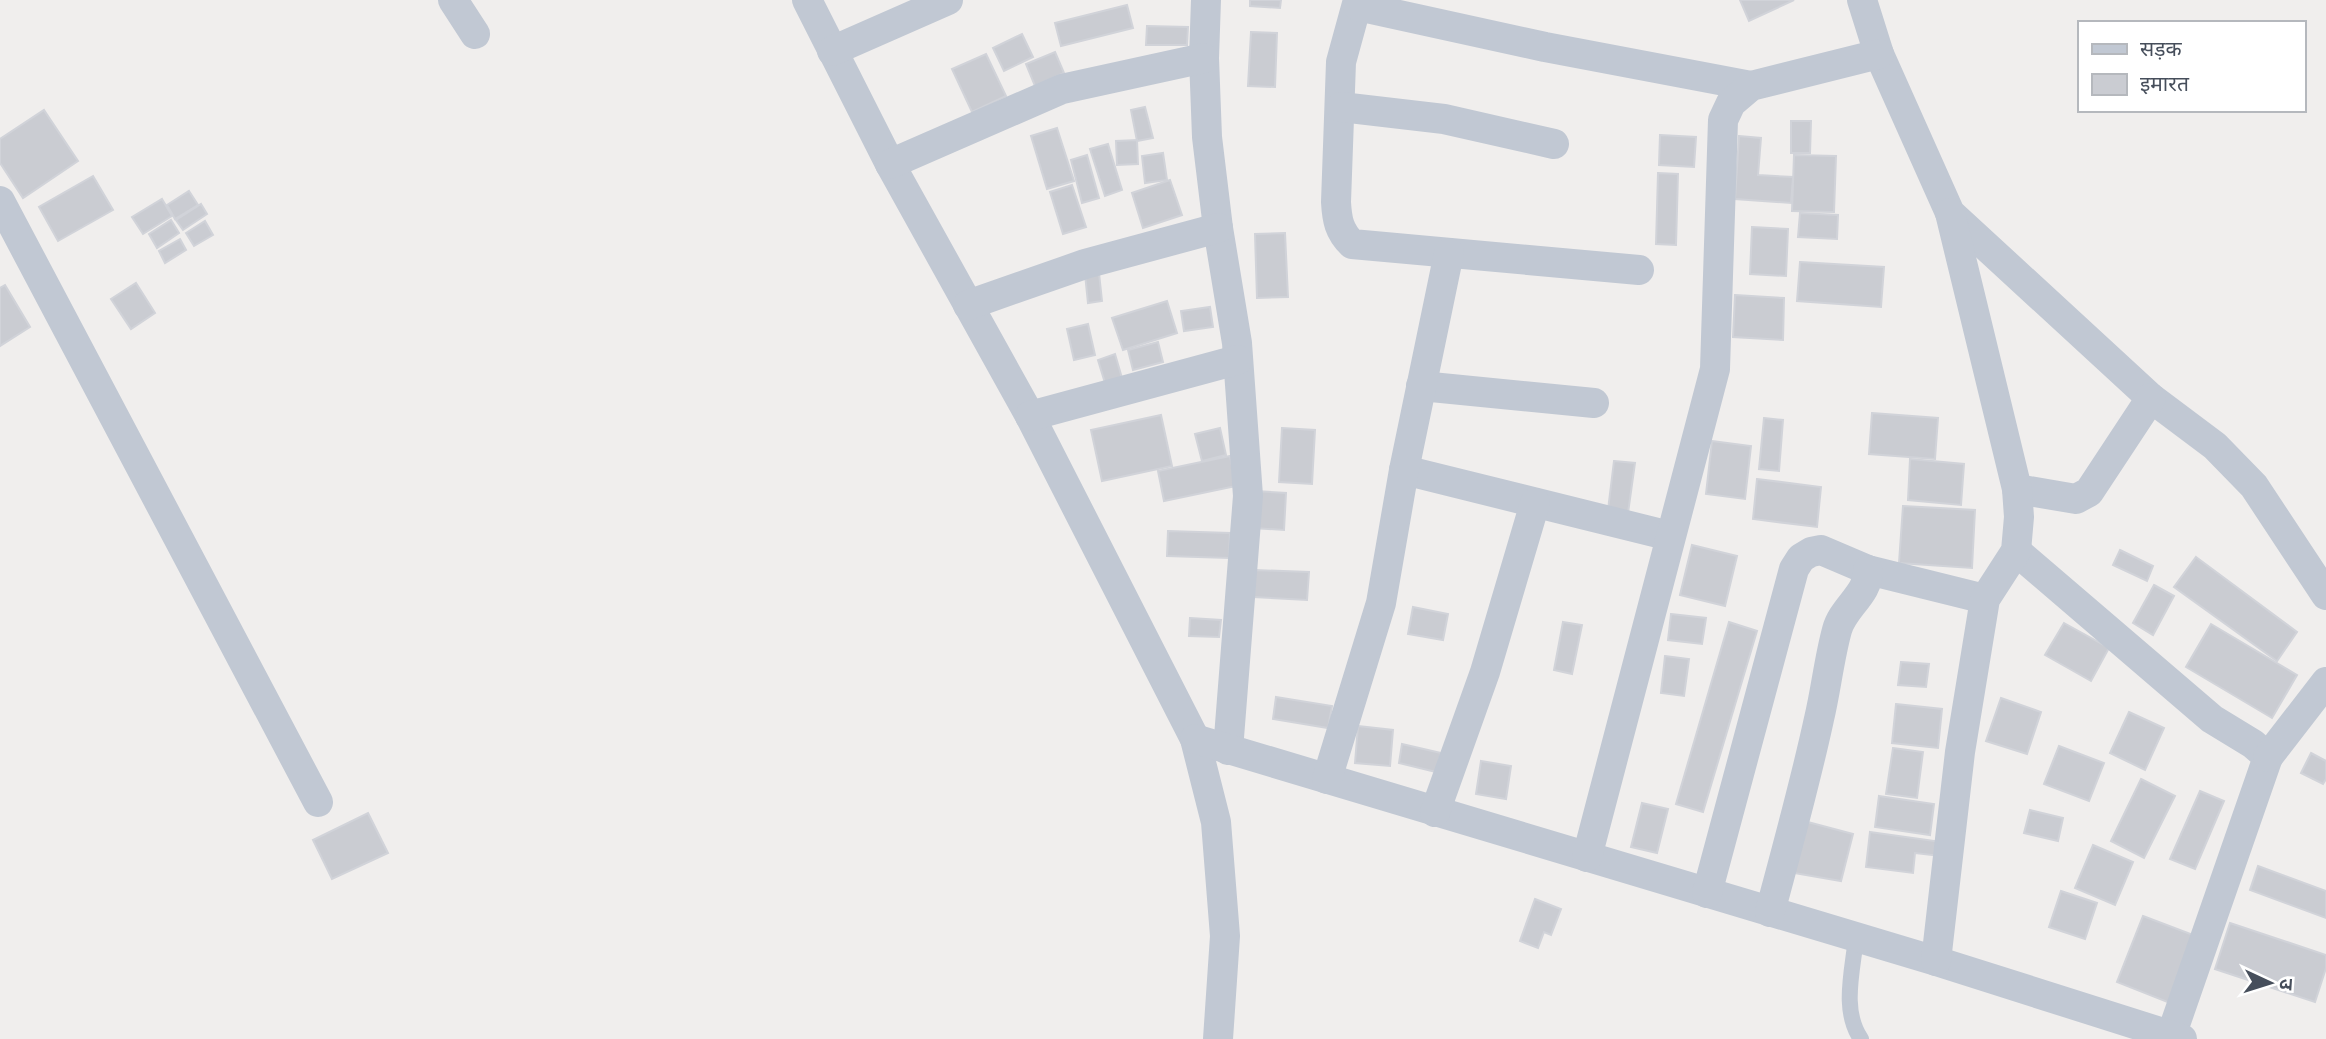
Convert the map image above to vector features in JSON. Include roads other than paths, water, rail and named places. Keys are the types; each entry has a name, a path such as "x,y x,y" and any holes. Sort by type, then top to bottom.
{"street":[{"path":"453,0 475,34"},
{"path":"807,0 890,164 1030,416 1195,739 1216,822 1225,936 1218,1039"},
{"path":"832,51 947,0"},
{"path":"1206,0 1204,58 1207,137 1218,228 1237,343 1248,496 1228,750"},
{"path":"1862,0 1879,54 1950,214 2017,489 2019,517 2016,551 1985,598 1960,751 1936,961"},
{"path":"1639,270 1352,244 1337,222 1336,202 1341,62 1358,3 1545,47 1752,86 1879,54"},
{"path":"890,164 1062,89 1204,58"},
{"path":"1587,857 1715,369 1723,120 1731,103 1752,86"},
{"path":"1341,107 1444,119 1554,144"},
{"path":"0,201 7,236 318,802"},
{"path":"1950,214 2151,398 2215,446 2254,486 2326,595"},
{"path":"968,305 1085,264 1218,228"},
{"path":"1327,779 1381,603 1404,470 1449,253"},
{"path":"1030,416 1237,360"},
{"path":"1421,386 1594,403"},
{"path":"2017,489 2076,499 2089,492 2151,398"},
{"path":"1404,470 1671,536"},
{"path":"1435,812 1485,672 1535,503"},
{"path":"1707,893 1794,569 1801,558 1821,550 1868,570 1985,598"},
{"path":"2016,551 2212,719 2253,744 2268,757"},
{"path":"1770,912 1820,718 1836,631 1843,614 1864,588 1868,570"},
{"path":"1195,739 1936,961 2177,1037 2268,757 2326,682"}],"lane":[{"path":"1856,937 1849,1003 1853,1023 1861,1039"}]}
